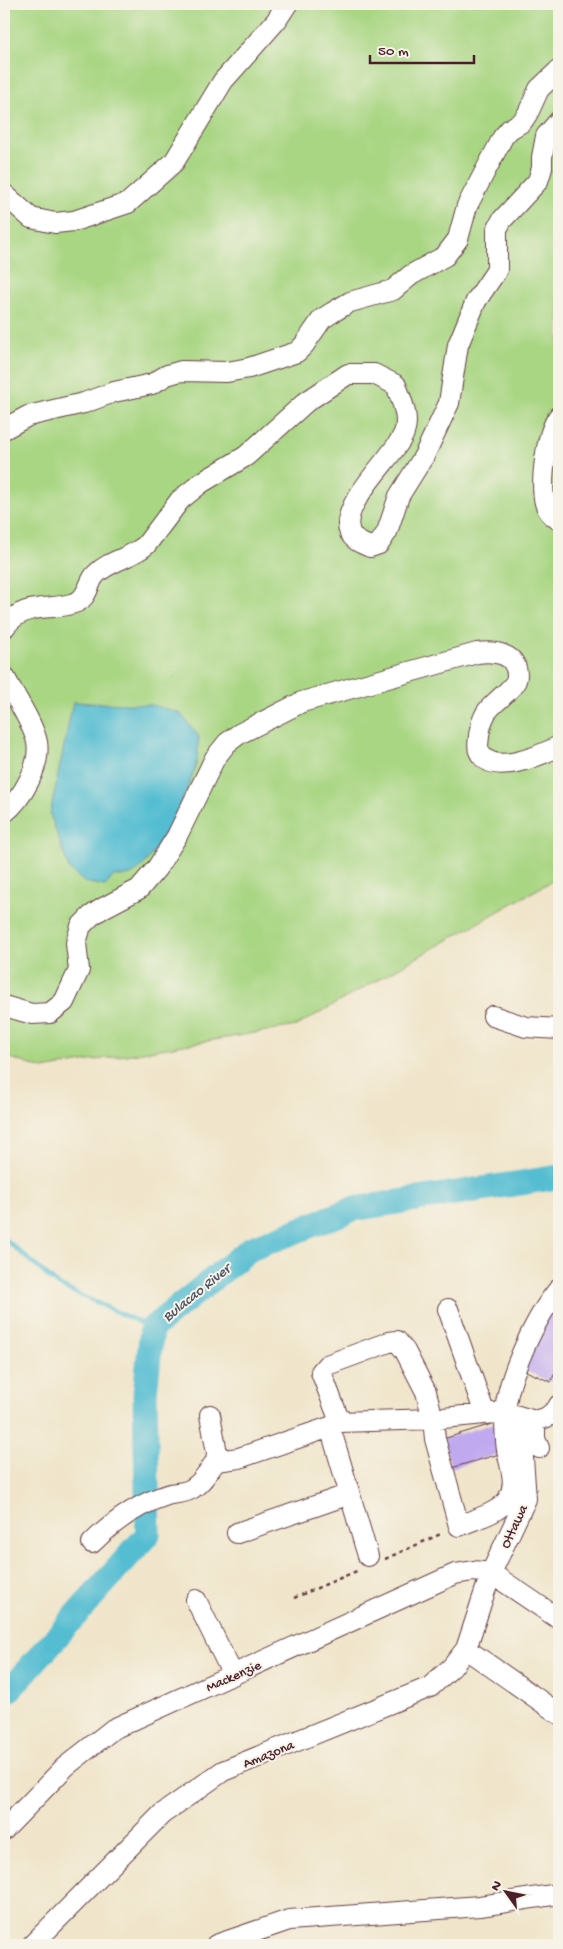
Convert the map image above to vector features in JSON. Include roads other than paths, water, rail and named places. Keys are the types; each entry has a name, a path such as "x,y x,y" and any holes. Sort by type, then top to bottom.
{"street":[{"path":"4,194 31,218 54,223 74,222 128,203 174,162 223,80 276,21 287,4"},
{"path":"4,429 28,416 84,403 114,392 152,384 167,375 181,371 227,372 249,368 297,352 322,319 350,302 392,290 411,275 446,256 458,239 468,206 502,137 510,129 522,122 538,89 559,70"},
{"path":"4,628 8,622 32,608 79,601 86,595 95,575 108,565 146,545 180,500 201,483 246,456 306,402 348,374 374,374 396,385 404,408 405,432 395,450 357,497 348,518 355,540 370,547 379,544 388,532 399,496 424,456 448,403 458,346 476,301 497,270 497,229 502,220 538,181 542,168 543,147 546,136 559,121"},
{"path":"559,416 555,422 547,451 543,476 545,503 551,515 559,520"},
{"path":"4,1006 32,1014 50,1013 64,1002 79,970 76,942 81,926 97,912 140,889 157,868 177,836 214,758 227,743 239,734 302,702 476,653 503,653 514,664 517,676 514,684 486,712 480,729 478,745 480,751 485,759 496,764 525,760 559,746"},
{"path":"4,676 25,713 37,742 35,763 30,781 10,808 4,813"},
{"path":"493,1016 526,1027 559,1029"},
{"path":"539,1448 520,1417 510,1381 525,1346 559,1289"},
{"path":"448,1309 460,1337 485,1414"},
{"path":"365,1562 335,1425 321,1372 322,1369 327,1365 394,1341 399,1344 414,1367 426,1392 433,1418 435,1438 459,1526 498,1509 508,1499 514,1484 508,1455 520,1417"},
{"path":"216,1461 239,1458 335,1425 485,1414 547,1417 557,1409 559,1404"},
{"path":"92,1543 109,1526 139,1508 169,1494 181,1494 196,1486 216,1461 217,1452 210,1416"},
{"name":"Ottawa","path":"491,1573 526,1499 520,1417"},
{"path":"237,1533 350,1494"},
{"name":"Mackenzie","path":"4,1830 64,1766 113,1729 455,1574 473,1571 491,1573"},
{"path":"491,1573 559,1619"},
{"name":"Amazona","path":"32,1945 162,1814 223,1771 430,1687 452,1668 466,1649 491,1573"},
{"path":"196,1600 233,1675"},
{"path":"466,1649 559,1714"},
{"path":"216,1945 289,1920 480,1906 559,1894"}],"water":[{"path":"73,702 152,705 180,713 199,737 194,771 180,805 160,842 139,869 128,876 114,876 105,886 84,882 69,869 50,814"}],"waterway":[{"name":"Bulacao River","path":"4,1694 148,1534 145,1394 152,1328 250,1249 353,1209 559,1177"},
{"path":"4,1238 58,1285 152,1328"}]}
